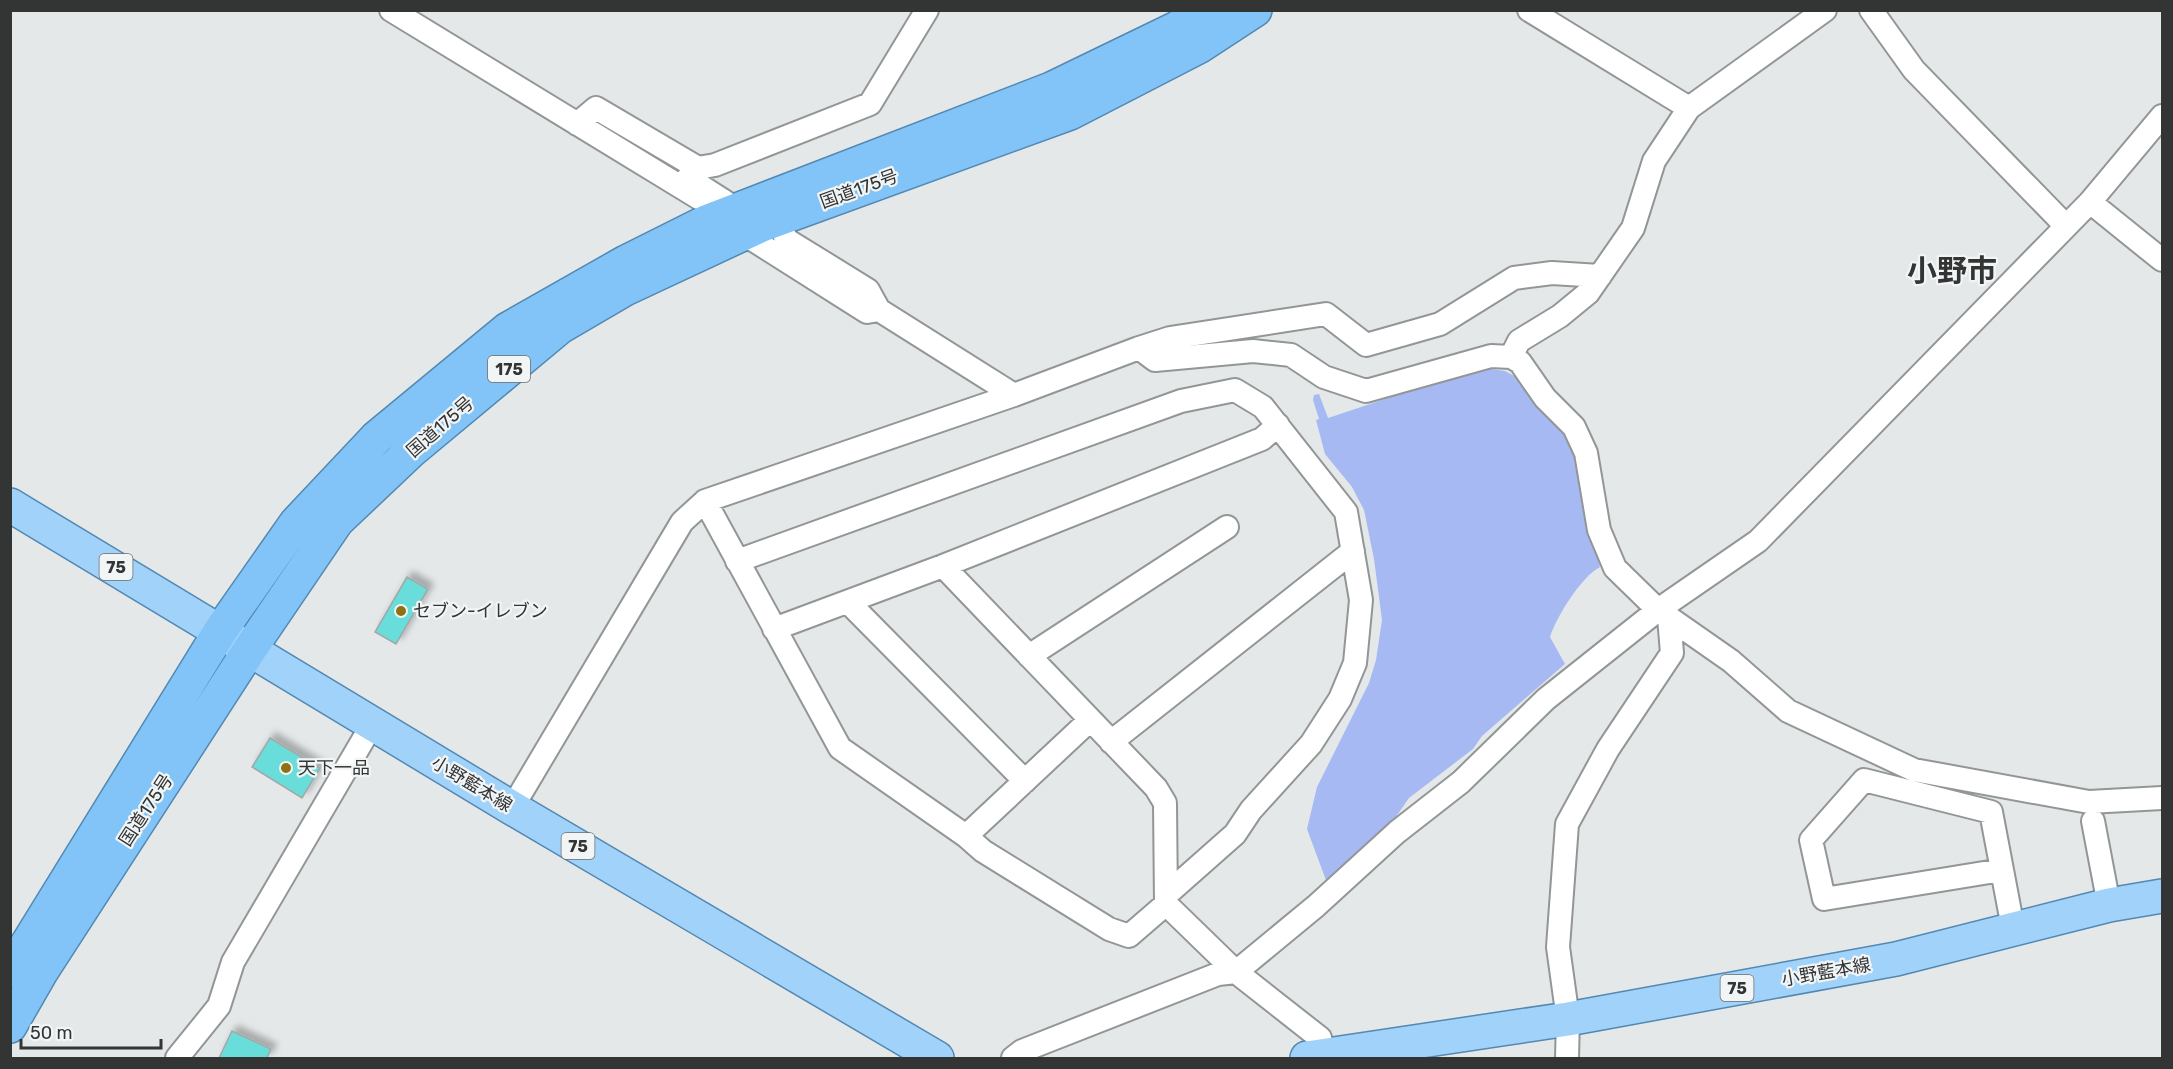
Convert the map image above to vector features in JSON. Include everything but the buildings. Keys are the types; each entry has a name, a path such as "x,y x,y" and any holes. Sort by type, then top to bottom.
{"highway":[{"name":"国道175号","path":"10,1026 41,972 250,649 337,521 411,451 560,327 738,222 1051,89 1177,28 1206,10"},
{"name":"国道175号","path":"10,972 221,630 296,523 376,438 508,329 626,262 702,210 776,232 1070,113 1200,46 1255,10"}],"main road":[{"name":"小野藍本線","path":"10,505 221,630 512,808 937,1059"},
{"name":"小野藍本線","path":"1316,1057 1568,1019 1896,959 2109,905 2163,896"}],"street":[{"path":"391,10 577,124 604,126 738,222 755,241 867,312 879,310"},
{"path":"577,124 596,108 698,168 715,165 870,104 927,10"},
{"path":"1529,10 1689,108"},
{"path":"1511,357 1519,342 1567,311 1588,293 1633,228 1654,160 1689,108 1825,10"},
{"path":"1871,10 1914,70 2066,226"},
{"path":"1013,1059 1022,1051 1218,974 1236,972 1316,906 1397,832 1461,782 1546,699 1758,541 2090,202 2163,116"},
{"path":"577,124 582,135 702,210"},
{"path":"2090,202 2163,260"},
{"path":"776,232 868,290 879,310 1014,395"},
{"path":"512,808 682,522 705,501 1014,395 1170,338 1326,314 1366,345 1440,324 1514,278 1552,273 1600,276"},
{"path":"1139,348 1155,360 1253,351 1291,355 1324,377 1366,392 1491,356 1511,357 1520,362 1545,398 1574,427 1586,453 1599,530 1615,568 1663,613 1731,661 1788,711 1914,770 2089,802 2163,798"},
{"path":"705,501 737,561 774,629 840,748 966,836 983,851 1109,929 1129,936 1235,834 1251,810 1311,744 1340,699 1355,663 1361,600 1346,512 1263,407 1235,390 1181,401 737,561"},
{"path":"774,629 944,566 1262,439 1278,425"},
{"path":"1029,656 1227,526"},
{"path":"1112,742 1353,551"},
{"path":"944,566 1156,788 1165,803 1166,899 1236,972 1320,1038 1316,1057"},
{"path":"848,602 1025,781"},
{"path":"1567,1059 1568,1019 1558,947 1567,824 1608,748 1672,653 1663,613"},
{"path":"966,836 1090,720"},
{"path":"177,1059 219,1006 233,962 372,723"},
{"path":"2002,870 1824,899 1811,840 1864,780 1991,812 2002,870 2013,928"},
{"path":"2093,821 2109,905"}],"water":[{"path":"1492,369 1505,371 1518,378 1572,440 1600,567 1585,579 1570,598 1550,637 1565,664 1482,736 1473,749 1409,798 1393,821 1327,883 1307,829 1317,787 1369,683 1376,660 1382,620 1374,559 1364,510 1352,487 1325,454 1316,420 1319,419 1313,400 1314,395 1319,394 1328,418 1406,392"}],"place":[{"name":"セブン-イレブン","path":"401,611"},
{"name":"天下一品","path":"286,768"}],"district":[{"name":"小野市","path":"1952,271"}]}
